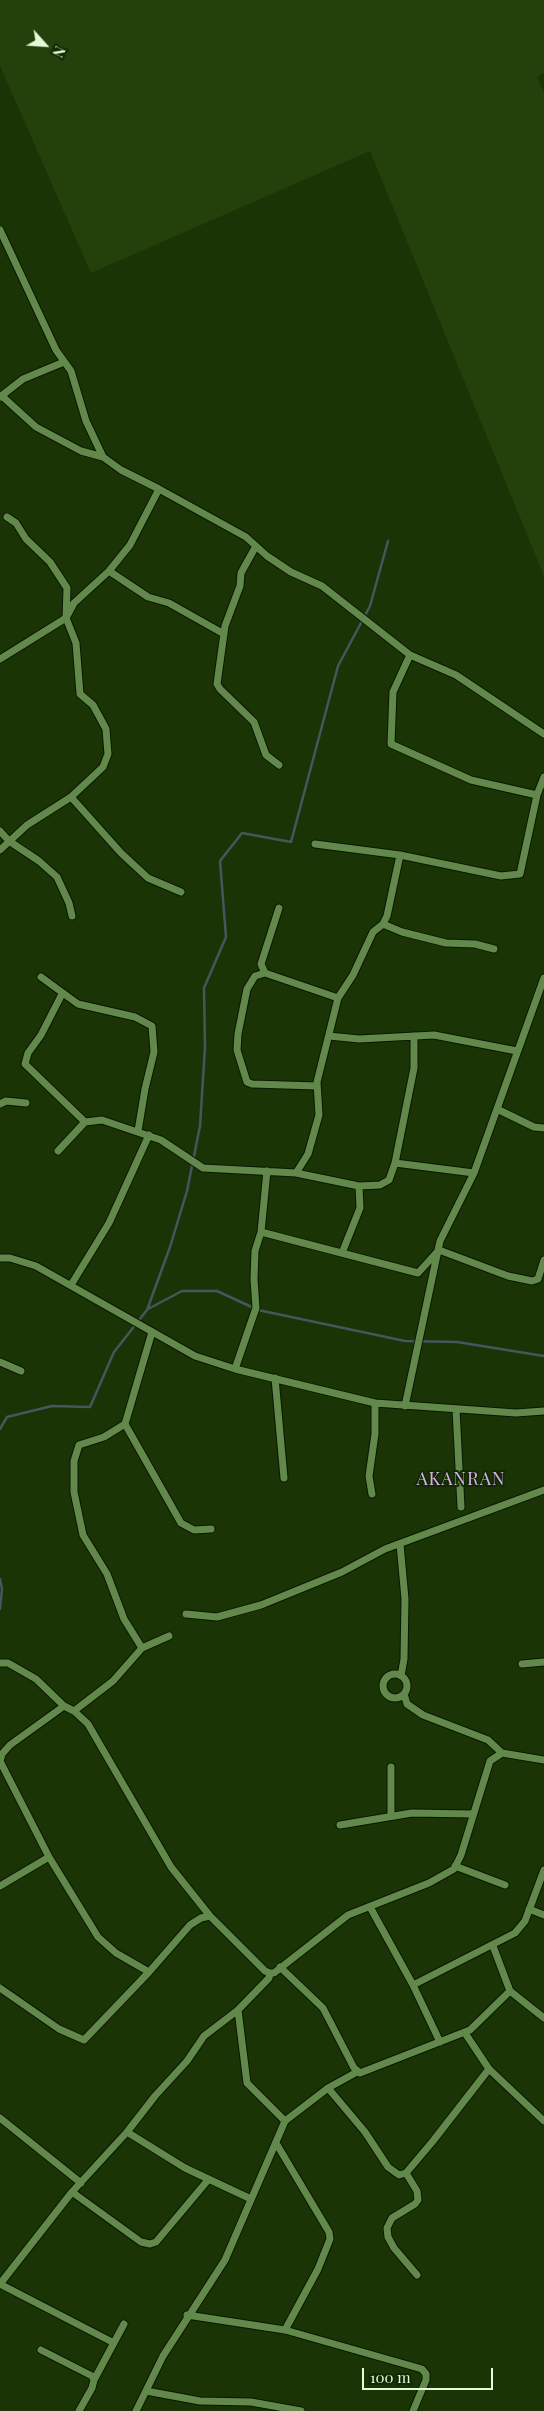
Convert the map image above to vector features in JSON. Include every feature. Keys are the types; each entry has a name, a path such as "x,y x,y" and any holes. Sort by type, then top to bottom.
{"street":[{"path":"0,230 56,350 70,371 86,421 103,457"},
{"path":"64,362 23,379 1,397 36,427 82,451 103,457 121,470 246,537 291,572 322,586 410,655 456,675 544,734"},
{"path":"0,659 66,618 74,603 109,571 130,545 159,489"},
{"path":"0,850 28,825 71,797 103,768 108,754 106,729 93,705 80,694 76,643 66,618 67,588 50,562 26,539 16,522 7,517"},
{"path":"256,546 241,572 240,586 225,626 218,688 254,722 266,755 279,765"},
{"path":"109,571 148,597 169,603 224,634"},
{"path":"410,655 393,692 391,744 471,780 537,795"},
{"path":"315,844 400,855 501,876 520,874 537,795 544,777"},
{"path":"71,797 121,853 148,878 180,892"},
{"path":"0,831 9,841 39,861 57,877 69,902 72,916"},
{"path":"296,1173 308,1154 319,1115 317,1086 338,998 353,975 373,932 383,924 387,916 400,855"},
{"path":"265,973 261,964 279,908"},
{"path":"383,924 402,932 446,943 475,944 494,949"},
{"path":"317,1086 252,1084 247,1082 237,1050 238,1034 248,989 255,976 265,973 338,998"},
{"path":"41,977 78,1004 135,1017 152,1026 154,1052 138,1131"},
{"path":"405,1406 440,1241 474,1173 544,979"},
{"path":"62,994 41,1034 28,1053 25,1064 84,1122"},
{"path":"329,1036 359,1039 434,1035 517,1051"},
{"path":"58,1151 84,1122 102,1120 161,1140 203,1168 296,1173 359,1186 380,1185 388,1180 395,1163 414,1068 414,1036"},
{"path":"0,1104 6,1102 26,1103"},
{"path":"497,1110 534,1127 544,1128"},
{"path":"71,1285 109,1223 149,1135"},
{"path":"395,1163 474,1173"},
{"path":"235,1370 256,1308 255,1252 261,1232 267,1171"},
{"path":"342,1253 360,1208 359,1186"},
{"path":"261,1232 418,1273 439,1250"},
{"path":"439,1250 508,1276 532,1281 538,1279 544,1260"},
{"path":"0,1258 36,1266 195,1356 235,1370 375,1403 516,1413 544,1411"},
{"path":"142,1648 124,1618 107,1574 83,1535 74,1492 74,1461 79,1445 104,1437 125,1424 152,1332"},
{"path":"0,1362 21,1371"},
{"path":"275,1378 284,1478"},
{"path":"372,1494 369,1476 374,1434 375,1403"},
{"path":"456,1409 461,1506"},
{"path":"125,1424 181,1523 194,1530 211,1529"},
{"path":"186,1614 218,1617 261,1605 342,1572 385,1549 544,1490"},
{"path":"400,1544 405,1599 404,1660 401,1676"},
{"path":"74,1711 113,1680 142,1648 168,1636"},
{"path":"522,1664 544,1662"},
{"path":"0,1663 8,1663 36,1679 64,1706 74,1711 88,1724 171,1867 210,1916 265,1971 270,1973"},
{"path":"404,1694 398,1697 391,1697 386,1694 383,1687 384,1680 388,1675 395,1674 401,1676 406,1681 404,1694 407,1704 423,1715 488,1740 502,1753 544,1760"},
{"path":"64,1706 10,1746 2,1754 0,1761 49,1857 98,1937 116,1953 149,1972"},
{"path":"114,2343 0,2284 72,2192 127,2132 155,2096 194,2053 204,2036 238,2010 269,1978 270,1973 348,1915 429,1883 444,1875 455,1866 461,1855 490,1761 502,1753"},
{"path":"391,1767 391,1816"},
{"path":"340,1826 412,1813 473,1814"},
{"path":"0,1886 49,1857"},
{"path":"455,1866 505,1885"},
{"path":"413,1985 493,1946 520,1928 544,1870"},
{"path":"370,1907 413,1985 440,2042"},
{"path":"529,1909 544,1915"},
{"path":"0,1988 59,2030 84,2040 149,1972 190,1925 201,1918 210,1916"},
{"path":"493,1946 510,1991 544,2018"},
{"path":"280,1967 323,2008 357,2072 363,2074 465,2033 510,1991"},
{"path":"238,2010 247,2084 285,2121"},
{"path":"465,2033 489,2068 544,2121"},
{"path":"328,2088 365,2132 388,2167 399,2175 406,2173 489,2068"},
{"path":"136,2411 162,2356 221,2267 285,2121 328,2088 357,2072"},
{"path":"0,2118 81,2183"},
{"path":"127,2132 208,2180 251,2200"},
{"path":"276,2142 329,2232 330,2239 318,2269 285,2330"},
{"path":"406,2173 417,2191 418,2200 416,2204 392,2218 387,2228 394,2248 417,2275"},
{"path":"72,2192 141,2242 150,2244 156,2242 208,2180"},
{"path":"187,2316 285,2330 422,2369 426,2374 426,2380 413,2411"},
{"path":"79,2411 124,2324"},
{"path":"41,2350 92,2376 94,2380"},
{"path":"146,2391 200,2401 251,2402 301,2411"}],"shaded area":[{"path":"0,0 544,0 544,73 537,77 544,93 544,576 370,151 91,273 0,66"}],"waterway":[{"path":"0,1429 7,1417 52,1406 90,1407 114,1352 147,1310 170,1247 187,1191 200,1126 205,1047 204,988 226,937 220,861 242,833 291,842 338,666 370,606 388,541"},
{"path":"148,1309 182,1291 217,1291 258,1310 405,1341 457,1342 544,1356"},
{"path":"0,1579 2,1589 0,1609"}],"district":[{"name":"AKANRAN","path":"461,1479"}]}
